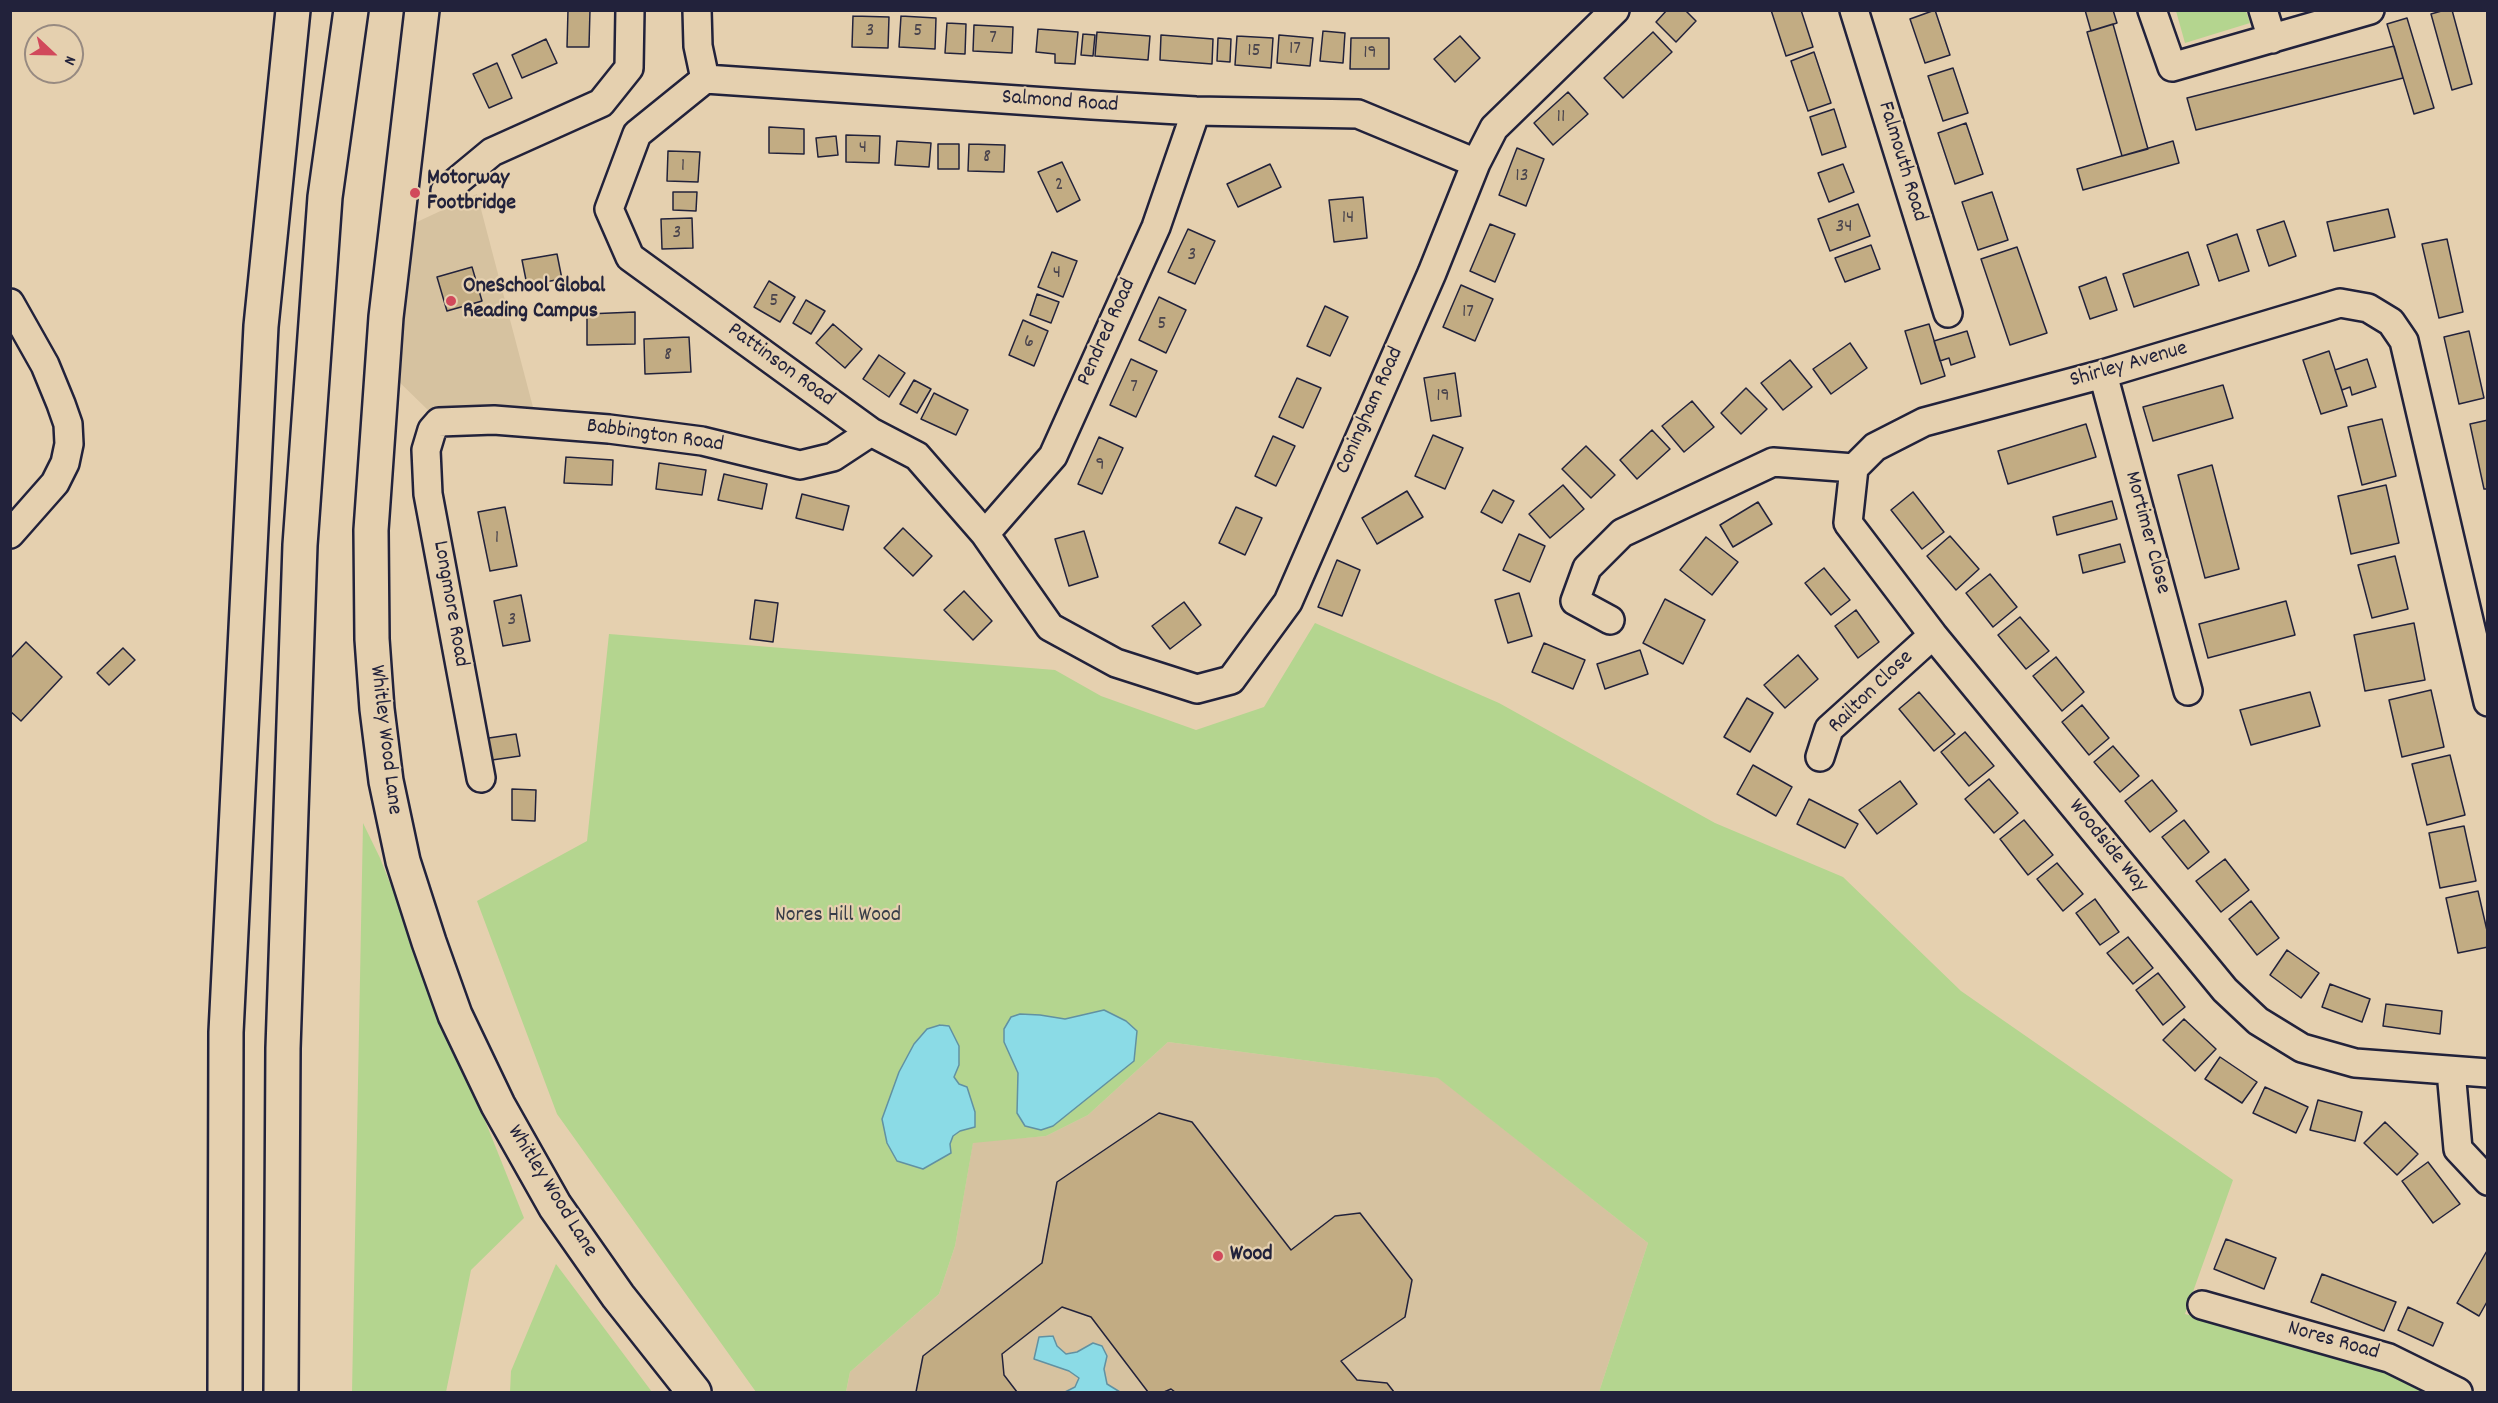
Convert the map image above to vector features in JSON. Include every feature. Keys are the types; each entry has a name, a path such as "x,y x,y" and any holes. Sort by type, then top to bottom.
{"main road":[{"path":"225,1392 226,1032 261,326 293,10"},
{"path":"281,1392 283,1048 299,557 326,197 351,10"},
{"name":"Whitley Wood Lane","path":"422,10 386,317 372,530 372,639 380,742 390,799 403,861 429,942 455,1015 498,1105 561,1215 618,1296 694,1392"}],"street":[{"path":"445,191 492,152 601,103 629,68 630,10"},
{"path":"697,10 698,46 705,79"},
{"name":"Coningham Road","path":"1071,638 1116,663 1197,689 1231,681 1288,602 1432,273 1476,163 1494,128 1615,10"},
{"name":"Falmouth Road","path":"1854,10 1948,313"},
{"path":"2152,10 2172,67 2370,10"},
{"path":"2263,10 2272,39"},
{"name":"Salmond Road","path":"705,79 1196,111 1358,114 1476,163"},
{"name":"Pattinson Road","path":"705,79 637,134 609,209 630,257 871,432 917,456 985,534 1050,627 1071,638"},
{"name":"Pendred Road","path":"985,534 1053,456 1155,227 1196,111"},
{"path":"10,303 45,365 68,424 69,444 65,463 55,483 10,534"},
{"name":"Shirley Avenue","path":"1854,468 1875,447 1924,422 2103,374 2340,303 2368,308 2391,322 2404,341 2487,702"},
{"name":"Mortimer Close","path":"2103,374 2188,691"},
{"name":"Babbington Road","path":"432,430 439,422 494,420 544,423 702,441 800,465 833,457 871,432"},
{"name":"Longmore Road","path":"432,430 426,450 428,494 481,778"},
{"path":"1610,620 1575,602 1587,568 1622,533 1773,462 1854,468"},
{"name":"Woodside Way","path":"1854,468 1848,523 1933,635 2225,990 2258,1021 2302,1048 2355,1063 2487,1073"},
{"name":"Railton Close","path":"1820,757 1829,729 1933,635"},
{"path":"2451,1071 2458,1149 2487,1181"},
{"name":"Nores Road","path":"2202,1305 2389,1358 2458,1392"}],"shaded area":[{"name":"OneSchool Global Reading Campus","path":"477,194 534,411 430,412 391,374 404,228"},
{"path":"1168,1042 1439,1078 1648,1243 1599,1392 846,1392 850,1372 939,1294 955,1246 973,1142 1046,1136 1088,1115"}],"green space":[{"path":"2176,11 2246,11 2250,23 2185,43"},
{"name":"Nores Hill Wood","path":"1315,623 1499,703 1715,823 1843,877 1961,991 2233,1180 2185,1314 2387,1368 2437,1392 1599,1392 1648,1243 1438,1078 1168,1042 1088,1115 1046,1136 973,1143 955,1246 939,1294 850,1372 846,1392 756,1392 557,1114 477,901 587,841 609,634 1055,670 1101,696 1196,730 1264,707"},
{"path":"363,823 380,858 524,1218 471,1270 446,1392 352,1392"},
{"path":"556,1264 652,1392 510,1392 511,1371"}],"water":[{"path":"1104,1010 1126,1021 1137,1031 1134,1061 1053,1126 1041,1130 1025,1126 1017,1113 1018,1073 1004,1042 1004,1029 1011,1017 1020,1014 1065,1019"},
{"path":"940,1025 949,1026 959,1046 959,1065 954,1077 959,1084 967,1087 975,1112 975,1127 960,1131 953,1136 950,1144 951,1153 923,1169 897,1161 887,1143 882,1119 899,1072 914,1044 927,1029"},
{"path":"1053,1336 1057,1346 1066,1354 1077,1352 1093,1343 1102,1346 1107,1356 1104,1369 1107,1384 1120,1392 1065,1392 1075,1387 1079,1378 1069,1371 1034,1359 1039,1337"}],"building":[{"path":"568,10 590,10 589,47 567,47"},
{"path":"1667,10 1685,10 1696,21 1676,42 1656,22"},
{"path":"1771,10 1801,10 1813,47 1786,56"},
{"path":"1935,10 1950,55 1925,63 1910,19"},
{"path":"2085,10 2113,10 2117,23 2091,31"},
{"path":"2452,10 2472,84 2452,90 2431,14"},
{"path":"853,16 889,17 888,48 852,47"},
{"path":"901,16 936,18 935,49 899,47"},
{"path":"2407,18 2434,108 2414,114 2387,24"},
{"path":"947,23 966,24 965,54 945,53"},
{"path":"2113,24 2148,149 2122,156 2087,32"},
{"path":"974,25 1013,27 1012,53 973,51"},
{"path":"1038,29 1078,32 1075,64 1055,63 1055,54 1036,52"},
{"path":"1323,31 1345,33 1343,63 1320,61"},
{"path":"1097,32 1150,36 1148,60 1095,56"},
{"path":"1653,32 1672,52 1623,98 1604,78"},
{"path":"1083,34 1095,35 1093,56 1081,55"},
{"path":"1161,35 1213,39 1212,64 1160,60"},
{"path":"1279,35 1313,38 1310,66 1277,63"},
{"path":"1237,36 1273,38 1271,68 1235,65"},
{"path":"1460,36 1480,58 1455,82 1434,59"},
{"path":"1218,38 1231,39 1230,62 1217,61"},
{"path":"1351,38 1389,38 1389,69 1350,69"},
{"path":"546,39 557,63 522,78 512,55"},
{"path":"2394,46 2403,78 2196,130 2187,98"},
{"path":"1814,52 1831,103 1808,111 1791,61"},
{"path":"497,63 512,98 489,108 473,74"},
{"path":"1953,68 1968,113 1943,121 1928,76"},
{"path":"1568,92 1588,114 1553,145 1534,123"},
{"path":"1834,109 1846,147 1822,155 1810,117"},
{"path":"1966,123 1983,174 1955,184 1938,133"},
{"path":"769,127 804,129 804,154 769,153"},
{"path":"846,135 880,136 879,163 846,162"},
{"path":"836,136 838,155 818,157 816,138"},
{"path":"897,141 931,143 929,167 895,165"},
{"path":"2173,141 2179,163 2083,190 2077,169"},
{"path":"938,144 959,144 959,169 938,169"},
{"path":"969,144 1005,145 1004,172 968,171"},
{"path":"1517,148 1544,159 1526,206 1499,195"},
{"path":"668,151 700,152 698,182 667,181"},
{"path":"1062,162 1080,200 1057,212 1038,172"},
{"path":"1270,164 1281,187 1238,207 1227,184"},
{"path":"1843,164 1854,192 1829,202 1818,173"},
{"path":"673,192 697,192 696,211 673,210"},
{"path":"1992,192 2008,240 1978,250 1962,202"},
{"path":"1363,197 1367,238 1334,242 1329,200"},
{"path":"1858,204 1870,236 1830,251 1818,219"},
{"path":"2388,209 2395,237 2334,251 2327,222"},
{"path":"692,218 693,248 662,249 661,219"},
{"path":"2284,221 2296,256 2269,266 2257,230"},
{"path":"1490,224 1515,234 1495,282 1470,271"},
{"path":"1188,229 1215,241 1195,284 1168,272"},
{"path":"2237,234 2249,271 2219,281 2207,245"},
{"path":"2447,239 2463,312 2439,318 2422,244"},
{"path":"1871,245 1880,269 1845,282 1835,258"},
{"path":"2017,247 2047,333 2010,345 1981,259"},
{"path":"1052,252 1077,261 1063,297 1038,287"},
{"path":"2188,252 2199,285 2134,307 2123,274"},
{"path":"557,254 562,279 527,285 522,260"},
{"path":"472,267 482,301 447,311 437,277"},
{"path":"2106,277 2117,310 2090,319 2079,287"},
{"path":"769,281 795,297 780,322 754,307"},
{"path":"1461,285 1493,299 1475,341 1443,327"},
{"path":"1037,294 1059,302 1051,323 1030,315"},
{"path":"1159,297 1186,310 1166,353 1139,340"},
{"path":"806,300 825,311 811,334 793,323"},
{"path":"1325,306 1348,317 1330,356 1307,346"},
{"path":"635,312 635,344 587,345 587,314"},
{"path":"1023,320 1048,331 1034,366 1009,355"},
{"path":"833,324 862,349 845,368 816,343"},
{"path":"1929,324 1945,376 1921,384 1905,331"},
{"path":"1967,331 1975,357 1951,365 1949,358 1940,361 1934,341"},
{"path":"2469,331 2484,398 2459,404 2444,337"},
{"path":"689,337 691,372 645,374 644,339"},
{"path":"1850,343 1867,368 1831,394 1813,369"},
{"path":"2329,351 2347,406 2321,414 2303,360"},
{"path":"879,355 905,373 889,397 863,379"},
{"path":"1131,359 1157,371 1136,417 1110,405"},
{"path":"2367,359 2376,387 2352,395 2350,387 2342,390 2335,370"},
{"path":"1790,360 1812,387 1783,410 1761,383"},
{"path":"1455,373 1461,416 1431,421 1424,378"},
{"path":"1297,378 1321,388 1303,428 1279,417"},
{"path":"914,380 931,389 917,413 900,404"},
{"path":"2223,385 2233,418 2153,441 2143,407"},
{"path":"1746,388 1767,409 1741,434 1721,413"},
{"path":"934,393 968,410 956,435 921,419"},
{"path":"1692,401 1714,427 1684,452 1662,426"},
{"path":"2382,419 2396,476 2362,485 2348,427"},
{"path":"2488,420 2488,489 2484,489 2470,424"},
{"path":"2086,424 2096,457 2008,484 1998,451"},
{"path":"1652,430 1670,449 1637,479 1620,460"},
{"path":"1433,435 1463,448 1445,489 1415,476"},
{"path":"1273,436 1295,446 1276,486 1255,476"},
{"path":"1099,437 1123,448 1102,494 1078,484"},
{"path":"1586,446 1615,475 1591,498 1562,469"},
{"path":"566,457 613,460 612,485 564,483"},
{"path":"659,463 706,470 702,495 656,489"},
{"path":"2212,465 2239,569 2205,578 2178,475"},
{"path":"724,474 767,484 762,509 718,500"},
{"path":"1563,485 1584,509 1550,538 1529,514"},
{"path":"2386,485 2399,543 2351,554 2338,496"},
{"path":"1493,490 1514,501 1502,523 1481,512"},
{"path":"1407,491 1423,517 1377,544 1362,518"},
{"path":"1913,492 1944,532 1922,549 1891,510"},
{"path":"802,494 849,506 843,530 796,518"},
{"path":"2112,501 2117,519 2057,535 2053,517"},
{"path":"1758,502 1772,524 1733,547 1720,525"},
{"path":"505,507 517,566 490,571 478,512"},
{"path":"1236,507 1262,518 1245,555 1219,543"},
{"path":"903,528 932,556 913,576 884,548"},
{"path":"1084,531 1098,577 1069,586 1055,539"},
{"path":"1519,534 1545,546 1530,582 1503,570"},
{"path":"1950,536 1979,569 1956,590 1927,556"},
{"path":"1706,537 1738,562 1712,595 1680,570"},
{"path":"2120,544 2125,562 2083,573 2079,555"},
{"path":"2395,556 2408,609 2372,618 2358,565"},
{"path":"1337,560 1360,570 1342,616 1318,607"},
{"path":"1824,568 1850,600 1831,615 1805,583"},
{"path":"1990,574 2017,607 1993,627 1966,593"},
{"path":"964,591 992,621 973,640 944,610"},
{"path":"1519,593 1532,636 1508,643 1495,600"},
{"path":"521,595 530,641 503,646 494,601"},
{"path":"1665,599 1705,620 1683,664 1643,643"},
{"path":"755,600 778,603 773,642 750,639"},
{"path":"2286,601 2295,635 2208,658 2199,624"},
{"path":"1184,602 1201,625 1170,649 1152,626"},
{"path":"1856,610 1879,642 1858,658 1835,626"},
{"path":"2020,617 2049,651 2026,669 1998,635"},
{"path":"2414,623 2425,680 2365,691 2354,635"},
{"path":"26,642 62,677 21,721 10,711 10,659"},
{"path":"1544,643 1585,660 1573,689 1532,672"},
{"path":"123,648 135,660 109,685 97,673"},
{"path":"1640,650 1648,674 1605,689 1597,664"},
{"path":"1798,655 1818,679 1785,708 1764,685"},
{"path":"2056,657 2084,692 2062,711 2033,676"},
{"path":"2431,690 2444,747 2402,757 2389,700"},
{"path":"1919,692 1955,734 1934,751 1899,709"},
{"path":"2310,692 2320,726 2251,745 2240,710"},
{"path":"1747,698 1773,713 1750,752 1724,737"},
{"path":"2082,705 2109,738 2089,755 2062,722"},
{"path":"1965,732 1994,766 1969,786 1941,752"},
{"path":"516,734 520,756 485,761 482,739"},
{"path":"2113,746 2139,776 2120,792 2094,762"},
{"path":"2450,755 2465,815 2427,825 2412,764"},
{"path":"1753,765 1792,787 1776,816 1737,794"},
{"path":"1989,779 2018,813 1994,833 1965,799"},
{"path":"2152,780 2177,811 2150,832 2125,801"},
{"path":"1900,781 1917,804 1877,834 1859,810"},
{"path":"512,789 536,790 535,821 512,820"},
{"path":"1809,799 1858,824 1845,848 1797,824"},
{"path":"2024,820 2053,855 2028,875 2000,839"},
{"path":"2184,820 2209,852 2188,869 2162,837"},
{"path":"2464,826 2476,881 2440,888 2429,833"},
{"path":"2225,859 2249,890 2221,912 2196,881"},
{"path":"2057,863 2083,894 2063,911 2037,879"},
{"path":"2478,891 2488,935 2488,947 2458,953 2446,898"},
{"path":"2095,899 2119,932 2100,945 2076,913"},
{"path":"2251,901 2279,938 2257,955 2229,919"},
{"path":"2128,937 2153,968 2133,984 2107,953"},
{"path":"2287,950 2319,973 2301,998 2270,975"},
{"path":"2158,973 2185,1007 2163,1025 2136,990"},
{"path":"2330,984 2370,999 2362,1022 2322,1007"},
{"path":"2386,1004 2442,1011 2440,1034 2383,1026"},
{"path":"2184,1019 2216,1049 2195,1071 2163,1040"},
{"path":"2220,1057 2257,1082 2242,1103 2205,1079"},
{"path":"2265,1087 2308,1107 2296,1133 2253,1113"},
{"path":"2318,1100 2362,1112 2355,1141 2310,1130"},
{"name":"Wood","path":"1159,1113 1192,1122 1291,1250 1335,1216 1360,1213 1412,1280 1405,1317 1341,1361 1357,1380 1387,1383 1394,1392 1175,1392 1171,1389 1164,1392 1148,1392 1091,1317 1062,1307 1002,1354 1004,1375 1017,1392 916,1392 923,1356 1042,1263 1057,1182"},
{"path":"2385,1122 2418,1154 2397,1175 2364,1143"},
{"path":"2428,1162 2460,1204 2433,1223 2402,1181"},
{"path":"2226,1239 2276,1258 2264,1289 2214,1269"},
{"path":"2488,1249 2488,1300 2479,1316 2457,1303"},
{"path":"2322,1274 2396,1302 2384,1331 2311,1302"},
{"path":"2408,1307 2443,1323 2433,1346 2398,1330"}],"place":[{"name":"Motorway Footbridge","path":"415,193"},
{"name":"OneSchool Global Reading Campus","path":"451,301"},
{"name":"Wood","path":"1218,1256"}]}
